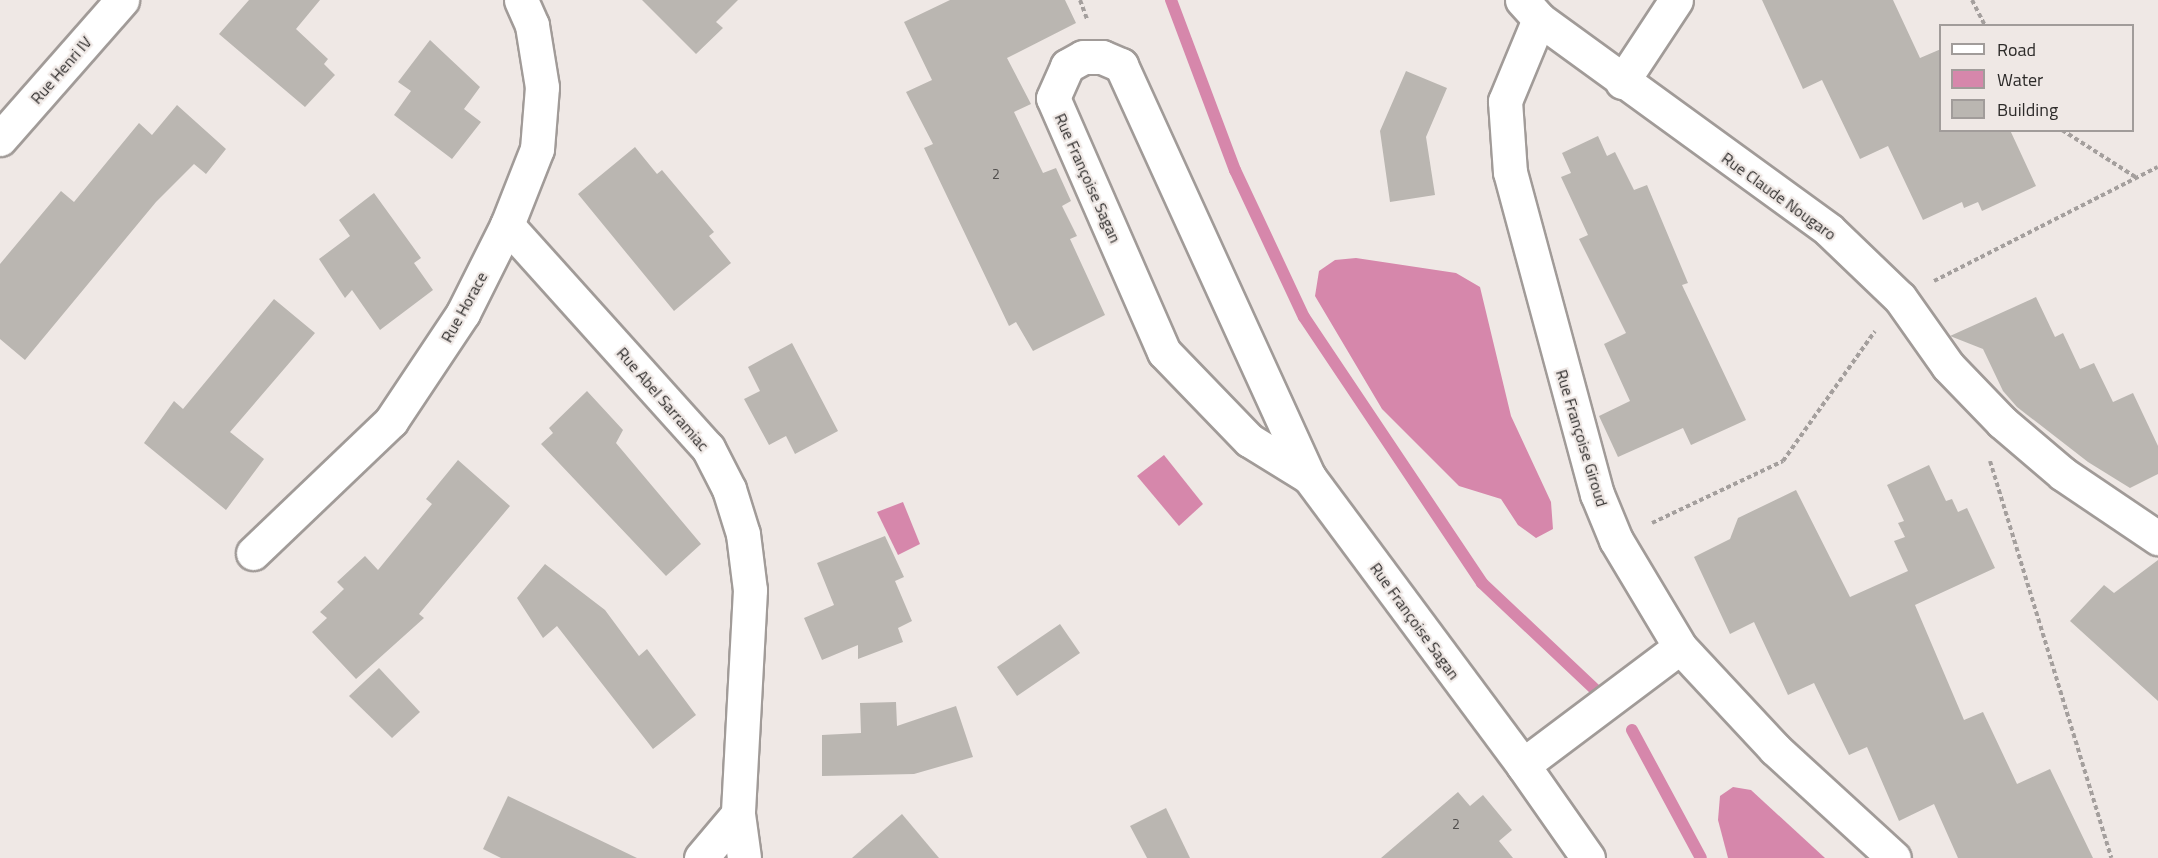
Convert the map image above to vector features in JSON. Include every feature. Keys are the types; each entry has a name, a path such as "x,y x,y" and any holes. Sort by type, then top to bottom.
{"street":[{"name":"Rue Henri IV","path":"0,139 122,0"},
{"name":"Rue Horace","path":"253,553 391,421 463,313 507,225 537,149 543,87 532,26 521,0"},
{"path":"1622,82 1677,0"},
{"name":"Rue Claude Nougaro","path":"1531,9 1622,82 1828,230 1900,298 1948,366 2002,422 2063,474 2158,538"},
{"name":"Rue Françoise Giroud","path":"1531,9 1505,101 1510,172 1597,494 1616,540 1680,647 1775,749 1894,858"},
{"name":"Rue Françoise Sagan","path":"1309,477 1250,440 1164,352 1053,98 1067,66 1083,57 1102,57 1121,65 1309,477 1588,858"},
{"name":"Rue Abel Sarramiac","path":"507,225 708,448 729,489 743,534 750,590 738,814 744,858"},
{"path":"1522,765 1680,647"},
{"path":"701,858 738,814"}],"path":[{"path":"1972,0 1984,24"},
{"path":"2065,132 2137,178"},
{"path":"1616,540 1783,461 1900,298 2158,167"},
{"path":"2002,422 1989,445 1990,471 2111,858"}],"water":[{"path":"1356,258 1456,273 1480,287 1511,416 1551,502 1553,529 1536,538 1518,525 1501,499 1459,486 1382,409 1315,296 1319,271 1335,260"},
{"path":"1164,455 1203,504 1179,526 1137,476"},
{"path":"903,502 920,544 898,555 877,512"},
{"path":"1733,787 1751,790 1825,858 1728,858 1718,820 1720,796"}],"building":[{"path":"249,0 320,0 296,29 328,59 324,64 335,75 305,107 219,34"},
{"path":"642,0 738,0 716,22 723,28 696,54"},
{"path":"950,0 1065,0 1076,23 1007,58 1031,104 1014,112 1043,173 1056,168 1071,201 1062,206 1077,236 1070,239 1105,315 1033,351 1016,322 1009,326 924,148 933,144 906,92 932,80 904,22"},
{"path":"1762,0 1893,0 1920,58 1939,50 1939,132 2011,132 2036,186 1982,211 1978,202 1964,208 1962,202 1923,220 1888,146 1860,159 1822,80 1803,89"},
{"path":"430,40 480,87 464,109 481,122 452,159 394,115 411,91 398,82"},
{"path":"1406,71 1447,88 1426,137 1435,195 1390,202 1380,131"},
{"path":"177,105 226,149 206,174 194,164 156,202 25,360 0,339 0,264 61,191 74,202 139,123 152,135"},
{"path":"1598,136 1607,156 1615,152 1634,190 1647,185 1688,283 1682,285 1746,420 1691,445 1683,428 1618,457 1599,416 1630,401 1604,344 1626,333 1579,239 1588,235 1561,177 1571,173 1562,153"},
{"path":"635,147 657,174 662,170 714,232 709,236 731,263 674,311 578,194"},
{"path":"374,193 421,258 414,263 433,290 380,330 352,290 345,298 319,259 350,236 339,220"},
{"path":"2036,297 2055,337 2063,333 2080,369 2094,363 2113,402 2133,393 2158,446 2158,474 2130,488 2088,462 2017,407 2003,391 1983,349 1950,336"},
{"path":"274,299 315,333 230,432 264,459 226,510 144,443 174,401 183,409"},
{"path":"792,343 838,431 795,454 786,436 769,445 744,399 760,391 748,367"},
{"path":"587,391 623,430 616,443 701,544 666,576 541,444 553,433 549,428"},
{"path":"458,460 510,506 419,614 424,618 356,679 312,632 327,618 320,612 344,589 337,582 365,556 378,570 432,504 426,499"},
{"path":"1929,465 1946,501 1952,499 1958,512 1967,508 1995,568 1915,605 1964,720 1983,712 2017,784 2050,769 2093,858 1958,858 1934,804 1899,821 1867,747 1849,755 1814,683 1788,695 1754,622 1730,634 1694,557 1730,539 1738,518 1796,490 1850,597 1908,571 1894,541 1905,537 1898,523 1904,521 1887,485"},
{"path":"885,536 904,577 895,581 912,621 898,628 903,642 858,659 858,645 822,660 804,618 834,605 817,563"},
{"path":"2158,560 2158,701 2070,621 2104,585 2114,593"},
{"path":"545,564 605,610 639,656 647,649 696,715 653,749 557,626 543,638 517,598"},
{"path":"1060,624 1080,653 1017,696 997,667"},
{"path":"379,668 420,712 392,738 349,696"},
{"path":"896,702 897,726 956,706 973,757 914,774 822,776 822,735 861,733 860,703"},
{"path":"1458,792 1470,806 1483,795 1512,830 1499,841 1513,858 1381,858"},
{"path":"508,796 637,858 501,858 483,849"},
{"path":"1166,808 1190,858 1147,858 1130,826"},
{"path":"902,814 939,858 852,858"}],"waterway":[{"path":"1171,0 1235,170 1304,317 1482,583 1602,696"},
{"path":"1632,730 1701,858"}]}
